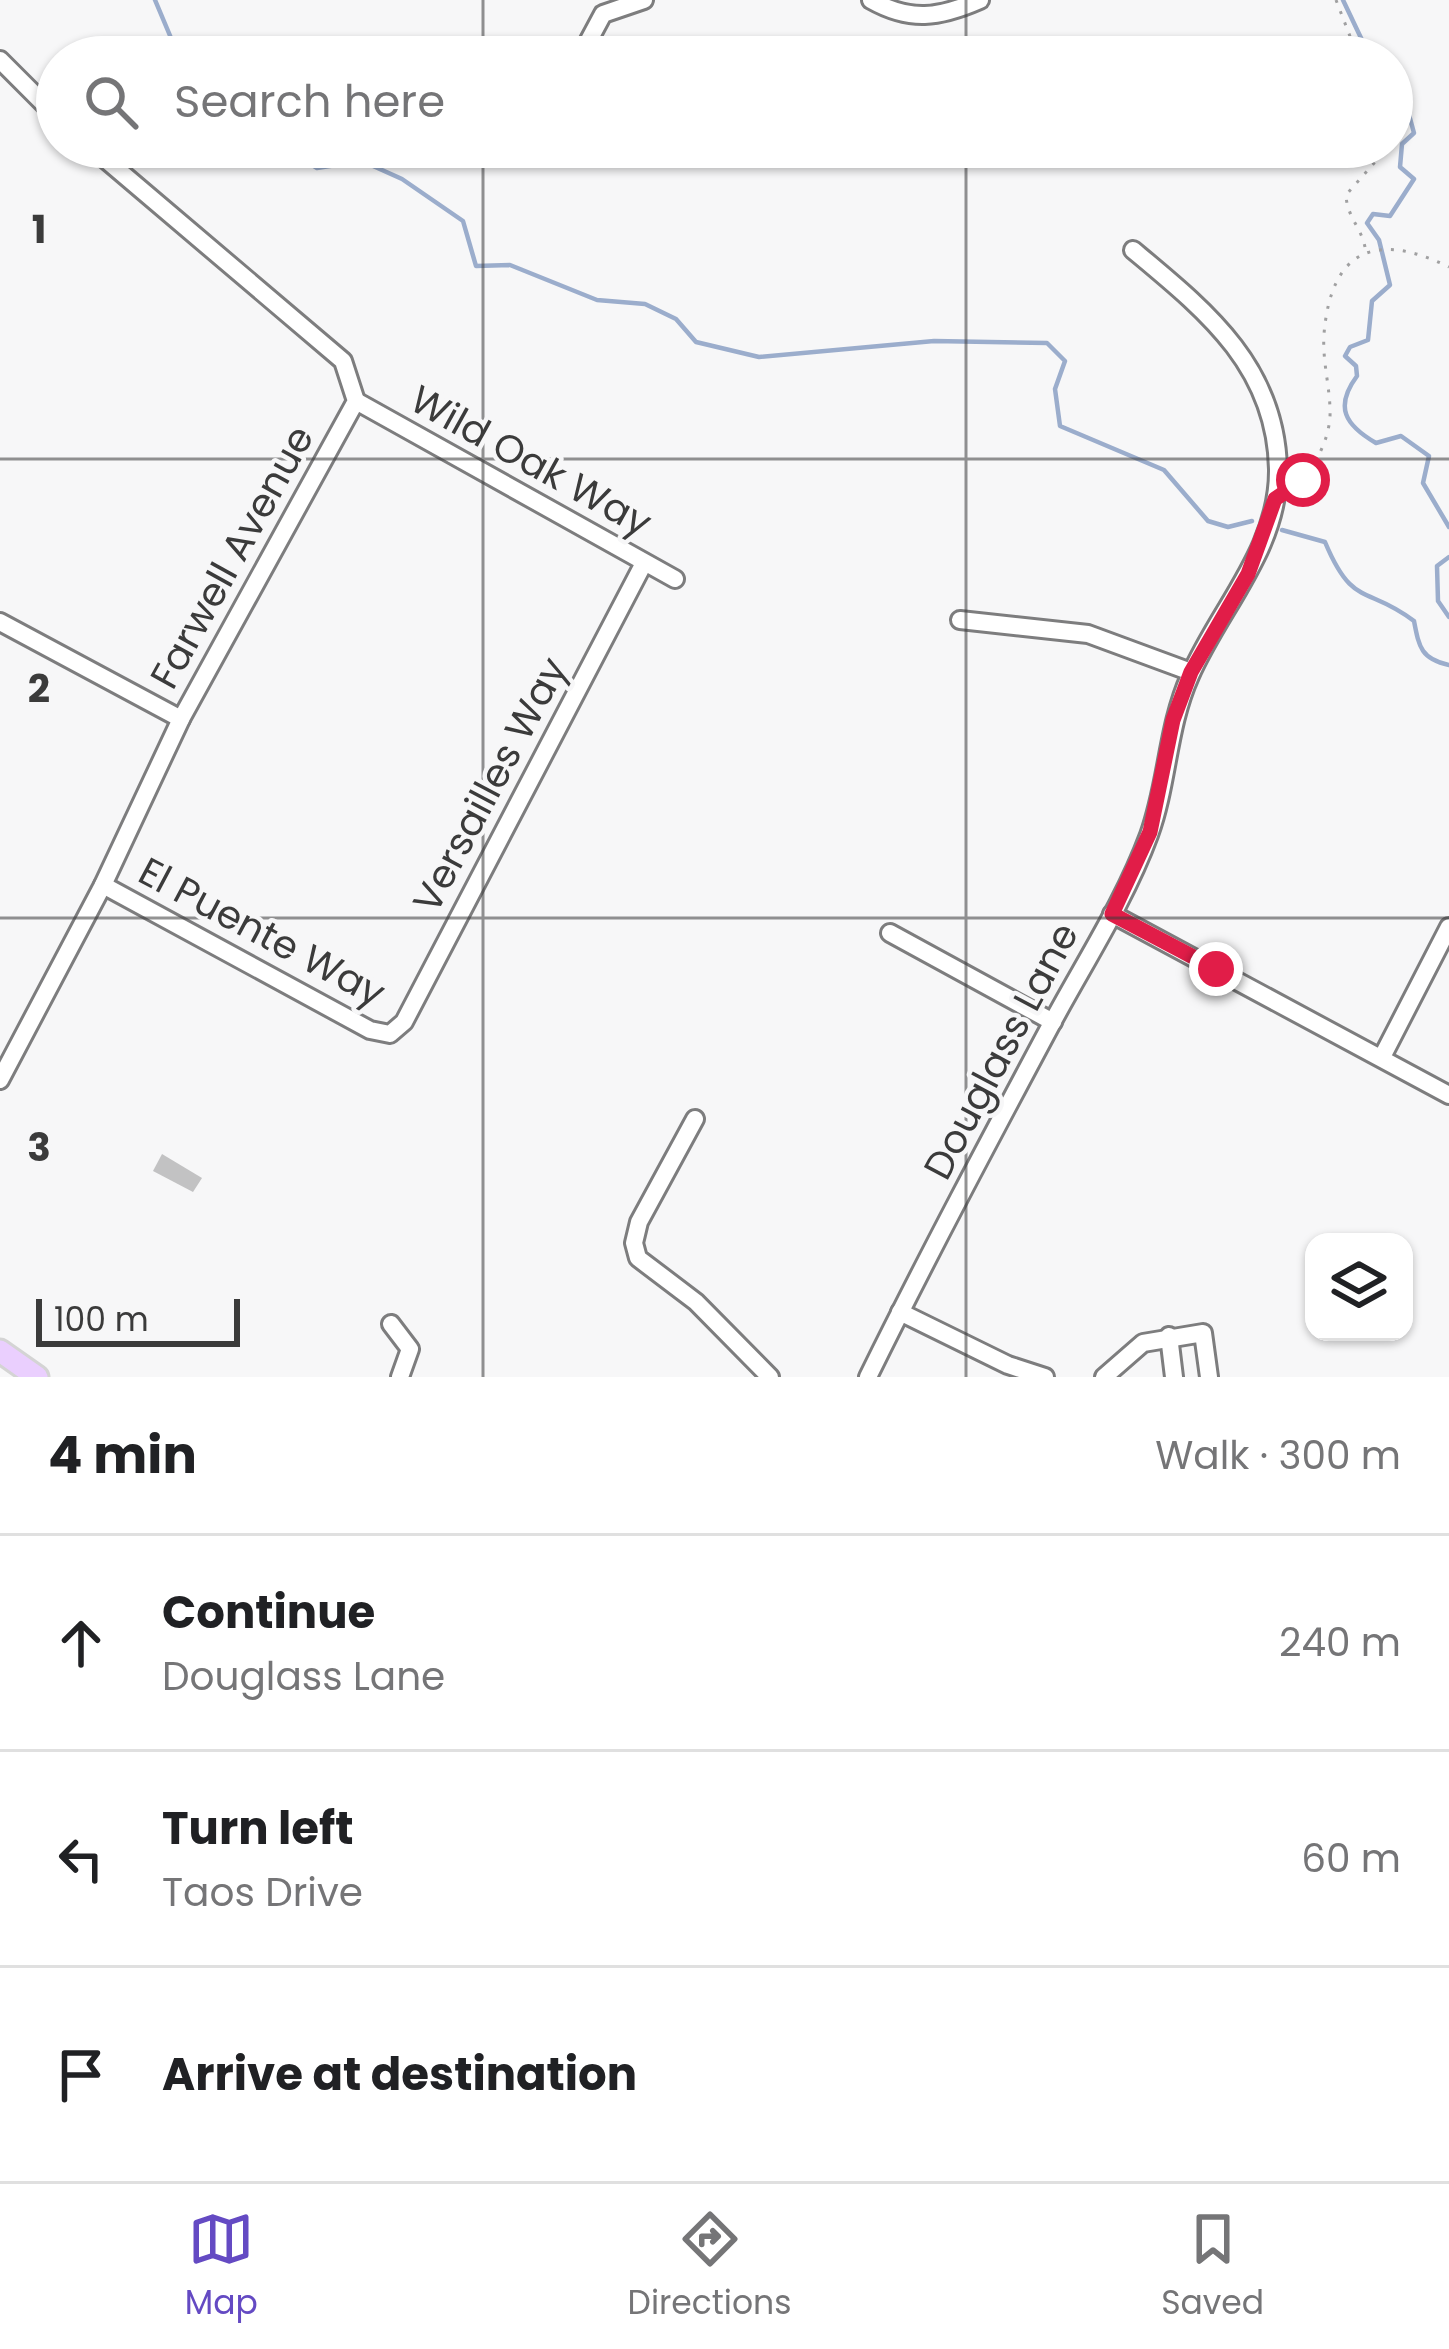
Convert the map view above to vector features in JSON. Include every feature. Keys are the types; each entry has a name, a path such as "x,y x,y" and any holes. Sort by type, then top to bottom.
{"main road":[{"path":"0,1351 38,1377"}],"street":[{"path":"591,36 602,14 644,0"},
{"path":"871,0 914,17 939,16 980,0"},
{"path":"0,60 36,95"},
{"name":"Farwell Avenue","path":"0,1080 103,885 181,719 356,401 344,361 116,168"},
{"name":"Douglass Lane","path":"868,1377 1112,914 1150,832 1173,720 1191,672 1248,574 1275,499 1274,433 1246,356 1198,304 1133,250"},
{"name":"Wild Oak Way","path":"356,401 675,579"},
{"name":"Versailles Way","path":"390,1034 404,1022 644,563"},
{"path":"960,620 1088,634 1191,672"},
{"path":"0,622 181,719"},
{"name":"El Puente Way","path":"103,885 370,1030 390,1034"},
{"path":"1112,914 1449,1095"},
{"path":"1382,1057 1449,927"},
{"path":"890,933 1053,1022"},
{"path":"695,1119 639,1222 634,1243 638,1258 696,1302 770,1377"},
{"path":"900,1312 1008,1365 1046,1377"},
{"path":"391,1324 410,1349 400,1377"},
{"path":"1104,1377 1143,1343 1203,1333 1209,1377"},
{"path":"1169,1336 1174,1377"}],"path":[{"path":"1336,0 1350,36"},
{"path":"1369,250 1346,195 1370,168"},
{"path":"1275,499 1303,480 1326,436 1324,333 1338,275 1369,250 1389,247 1449,267"}],"building":[{"path":"162,1154 202,1178 193,1192 153,1171"}],"waterway":[{"path":"155,0 170,36"},
{"path":"1343,0 1360,36"},
{"path":"1413,129 1413,134"},
{"path":"378,168 463,221 476,266 510,265 597,300 645,304 676,319 696,342 759,357 934,341 1047,343 1065,361 1055,389 1060,426 1164,470 1208,521 1228,527 1252,521"},
{"path":"1401,168 1414,179 1390,216 1373,214 1367,223 1379,240 1390,285 1372,301 1368,340 1350,347 1345,356 1356,366 1357,376 1346,397 1346,414 1376,443 1401,436 1429,456 1423,483 1449,527"},
{"path":"1282,530 1325,542 1353,587 1414,621 1423,650 1449,665"},
{"path":"1449,557 1437,566 1438,601 1449,617"}],"route":[{"path":"1216,969 1112,914 1150,832 1173,720 1191,672 1248,574 1270,526 1275,499 1303,480"}]}
